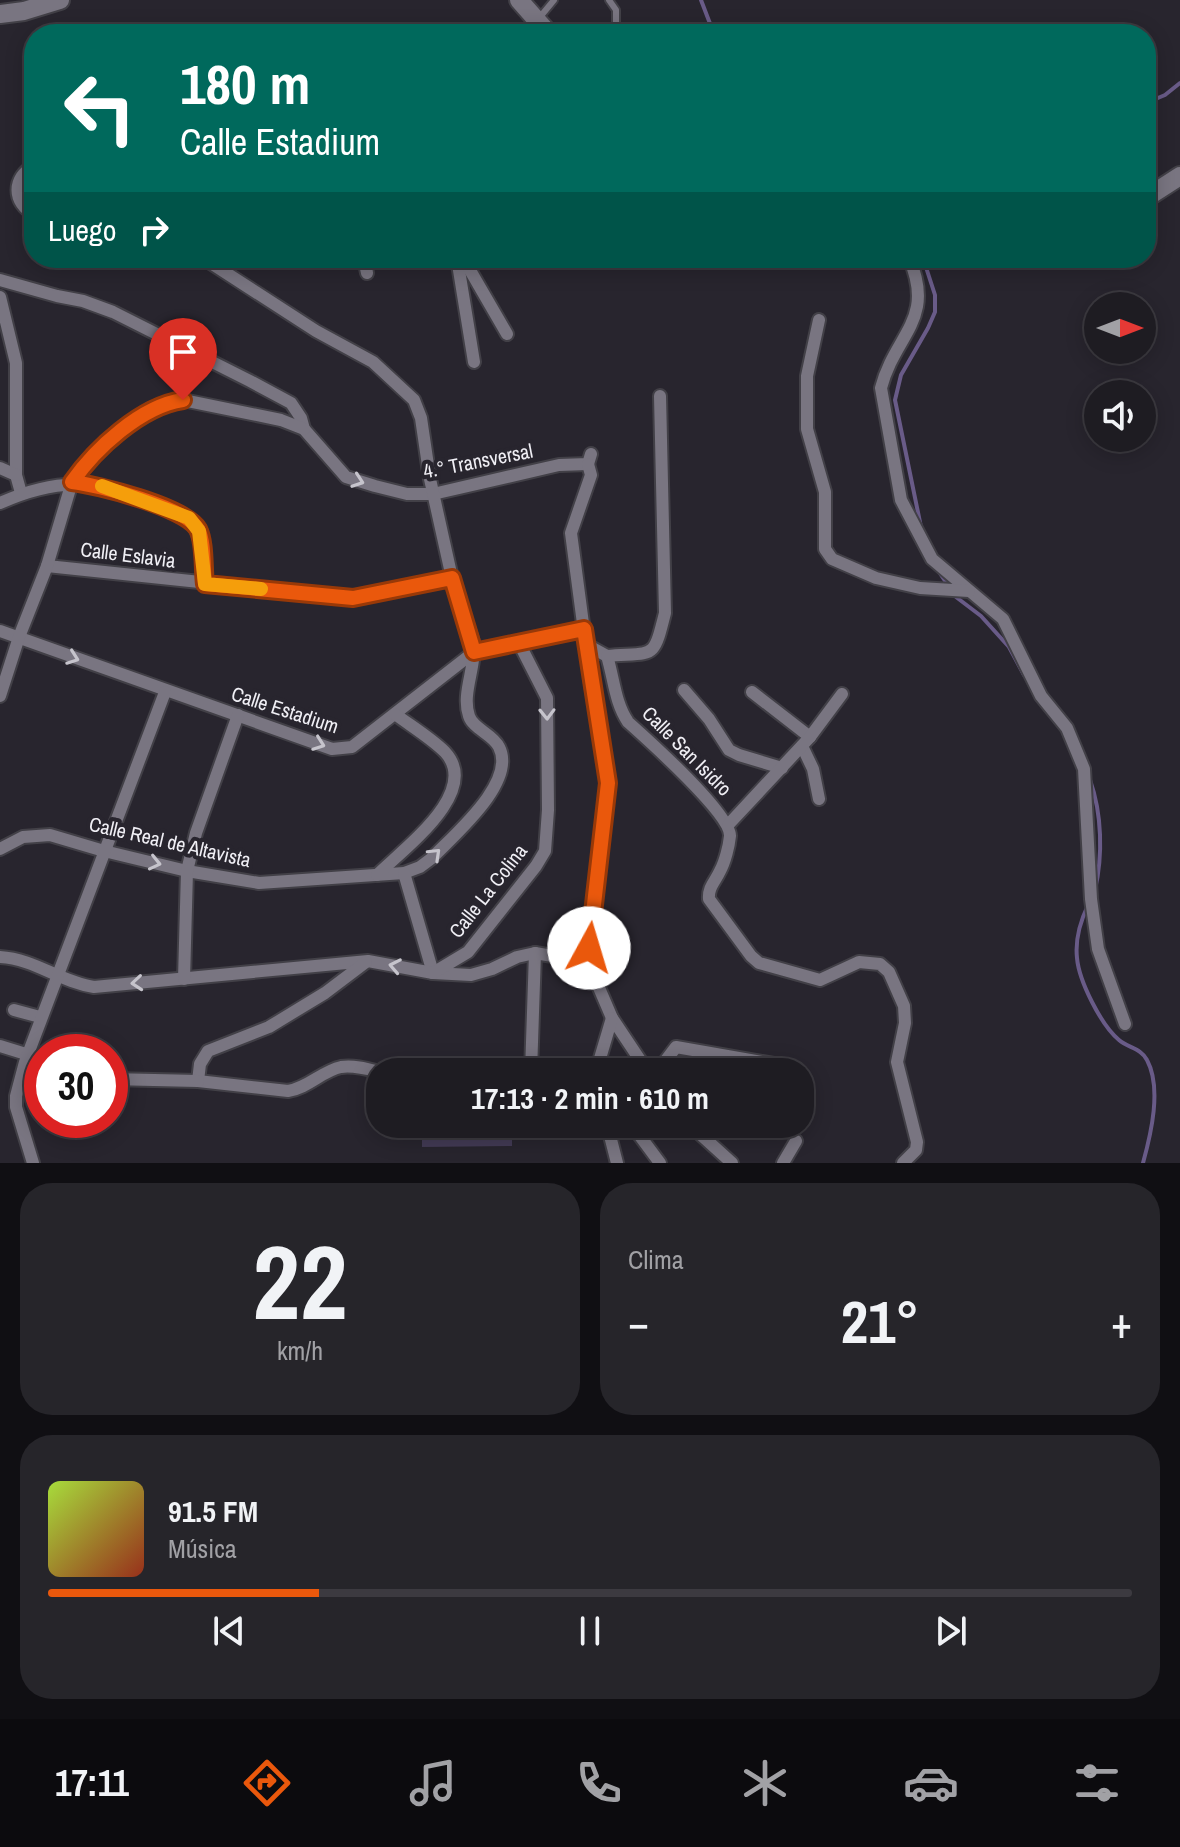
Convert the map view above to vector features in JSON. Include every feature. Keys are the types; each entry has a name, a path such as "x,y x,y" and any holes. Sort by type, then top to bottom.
{"main road":[{"path":"0,14 24,11 60,0"},
{"path":"519,0 540,24"},
{"path":"1156,192 1180,176"}],"street":[{"path":"24,173 17,189 24,206"},
{"name":"Calle Real de Altavista","path":"0,849 23,837 50,835 187,871 259,883 404,873 432,858 498,784 503,765 499,746 470,720 467,706 474,652 452,578 433,494 421,418 414,400 373,362 316,331 218,268"},
{"path":"366,268 367,273"},
{"path":"459,268 474,362"},
{"path":"469,268 507,334"},
{"path":"913,268 920,295 916,315 885,373 881,388 901,500 932,559 1003,619 1041,696 1067,728 1084,769 1091,899 1098,949 1125,1024"},
{"name":"4.° Transversal","path":"0,280 83,301 142,325 291,403 304,429 346,477 407,494 433,494 590,459 591,475 571,533 584,629"},
{"path":"0,297 16,363 16,475 21,493"},
{"path":"819,320 807,376 807,429 825,492 825,549 832,559 876,578 920,588 969,591"},
{"path":"587,645 607,656 649,653 656,647 665,613 660,396"},
{"path":"0,696 47,566 72,482 88,459 150,409 183,400 200,401 281,420 304,429"},
{"path":"0,468 16,475"},
{"path":"0,503 21,493 72,482 99,485 189,518 199,531 205,584"},
{"name":"Calle Eslavia","path":"47,566 353,598 452,578"},
{"path":"584,629 608,783 588,962 612,1018 639,1058"},
{"name":"Calle Estadium","path":"0,631 165,692 341,750 352,747 474,652 584,629"},
{"name":"Calle La Colina","path":"433,973 476,945 545,851 548,810 547,698 519,643"},
{"name":"Calle San Isidro","path":"607,656 619,708 628,722 715,808 728,825 730,837 720,872 710,888 709,899 755,960 771,968 820,980 859,962 880,964 889,972 904,1006 905,1023 897,1062 917,1142 916,1150 903,1163"},
{"path":"684,690 709,719 729,750 782,768"},
{"path":"34,1034 61,977 104,851 165,692"},
{"path":"752,692 806,742 819,799"},
{"path":"728,825 806,742 842,694"},
{"path":"377,875 443,809 456,780 451,760 444,751 395,714"},
{"path":"184,979 187,871 196,833 238,715"},
{"path":"404,873 433,973"},
{"path":"0,957 31,962 61,977 94,987 368,961 433,973 471,975 535,953 588,962"},
{"path":"531,1058 535,953"},
{"path":"198,1081 200,1064 208,1051 269,1027 325,993 368,961"},
{"path":"14,1010 40,1017"},
{"path":"600,1058 612,1018"},
{"path":"0,1046 24,1052"},
{"path":"668,1058 676,1047 739,1058"},
{"path":"24,1067 16,1096 24,1133"},
{"path":"128,1079 198,1081 288,1091 298,1090 341,1067 366,1069"},
{"path":"25,1138 33,1163"},
{"path":"611,1138 617,1163"},
{"path":"641,1138 660,1163"},
{"path":"704,1138 732,1163"},
{"path":"783,1163 796,1141"}],"lane":[{"path":"544,24 554,0"},
{"path":"609,0 616,10 616,24"}],"shaded area":[{"path":"422,1138 512,1138 512,1146 422,1147"}],"waterway":[{"path":"701,0 710,24"},
{"path":"1156,99 1180,83"},
{"path":"921,527 895,400 901,375 935,312 935,295 926,268"},
{"path":"939,572 956,597 981,616 1009,647 1024,675"},
{"path":"1090,780 1100,835 1095,890"},
{"path":"1088,905 1080,924 1077,945 1082,978 1092,1002 1112,1033 1147,1060 1154,1084 1154,1111 1143,1163"}],"slow traffic":[{"path":"102,486 189,518 199,531 205,584 261,589"}],"route":[{"path":"183,400 150,409 88,459 72,482 99,485 189,518 199,531 205,584 353,598 452,578 474,652 584,629 608,783 589,948"}]}
